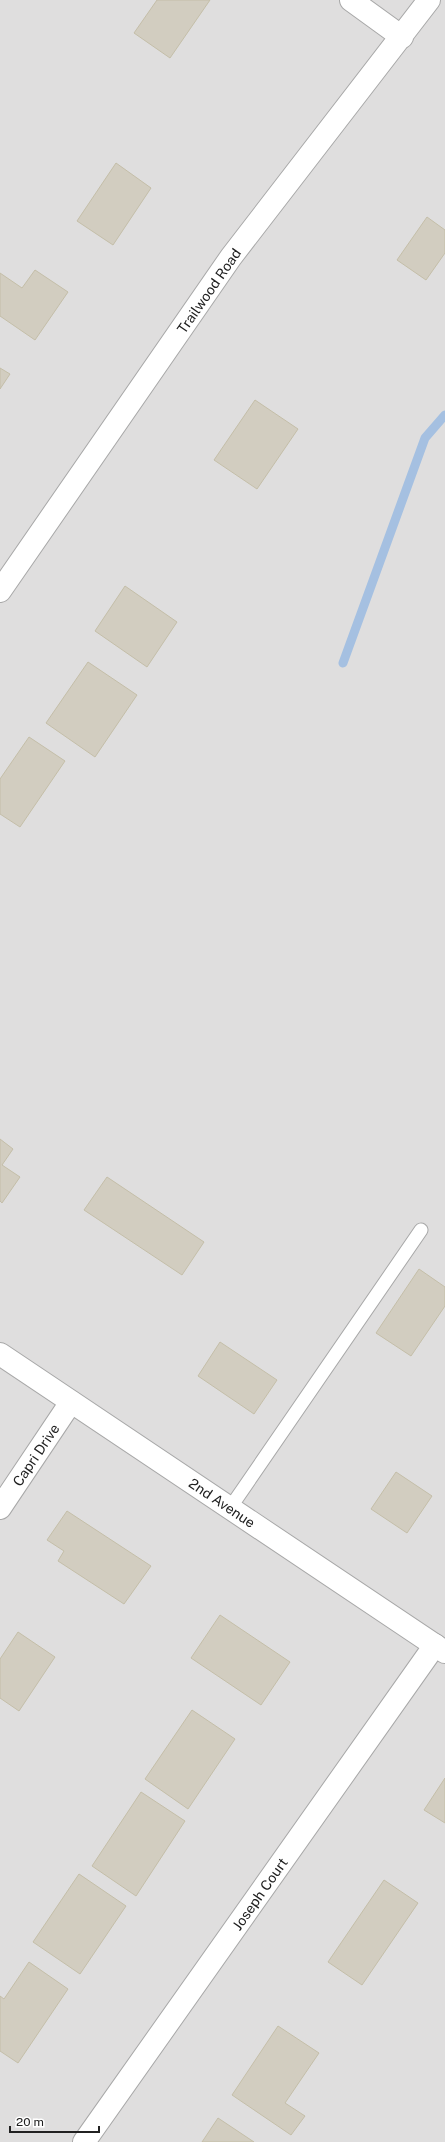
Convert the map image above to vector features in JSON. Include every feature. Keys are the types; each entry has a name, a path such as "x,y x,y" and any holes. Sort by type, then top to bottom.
{"street":[{"path":"351,0 402,37"},
{"name":"Trailwood Road","path":"0,591 231,258 429,0"},
{"name":"2nd Avenue","path":"0,1354 440,1649"},
{"name":"Capri Drive","path":"0,1508 71,1402"},
{"name":"Joseph Court","path":"84,2142 440,1649"}],"lane":[{"path":"230,1508 421,1230"}],"shaded area":[{"path":"0,0 445,0 445,2142 0,2142"}],"building":[{"path":"157,0 210,0 170,58 134,33"},
{"path":"116,163 151,188 113,245 77,221"},
{"path":"427,217 445,230 445,253 426,280 397,260"},
{"path":"35,270 68,292 35,340 0,316 0,273 22,288"},
{"path":"0,368 10,374 0,389"},
{"path":"255,400 298,429 257,489 214,460"},
{"path":"125,586 177,622 147,667 95,631"},
{"path":"88,662 137,695 95,757 46,723"},
{"path":"29,737 65,761 20,827 0,814 0,779"},
{"path":"0,1139 13,1149 2,1165 20,1177 2,1203 0,1201"},
{"path":"107,1177 204,1242 182,1275 84,1210"},
{"path":"419,1269 445,1287 445,1306 411,1356 376,1333"},
{"path":"220,1342 277,1380 254,1414 198,1376"},
{"path":"396,1472 432,1496 407,1533 371,1509"},
{"path":"67,1511 151,1566 124,1604 58,1561 64,1551 47,1540"},
{"path":"220,1615 290,1662 261,1705 191,1658"},
{"path":"18,1632 55,1657 19,1711 0,1698 0,1659"},
{"path":"192,1710 235,1739 188,1809 145,1779"},
{"path":"445,1778 445,1823 424,1810"},
{"path":"141,1792 185,1821 136,1896 92,1866"},
{"path":"79,1874 126,1906 80,1974 33,1942"},
{"path":"384,1880 418,1903 362,1985 328,1962"},
{"path":"29,1962 68,1989 18,2063 0,2051 0,1996 4,1999"},
{"path":"278,2026 319,2053 285,2103 305,2116 291,2135 232,2095"},
{"path":"218,2118 254,2142 202,2142"}],"waterway":[{"path":"343,663 425,438 445,415"}]}
